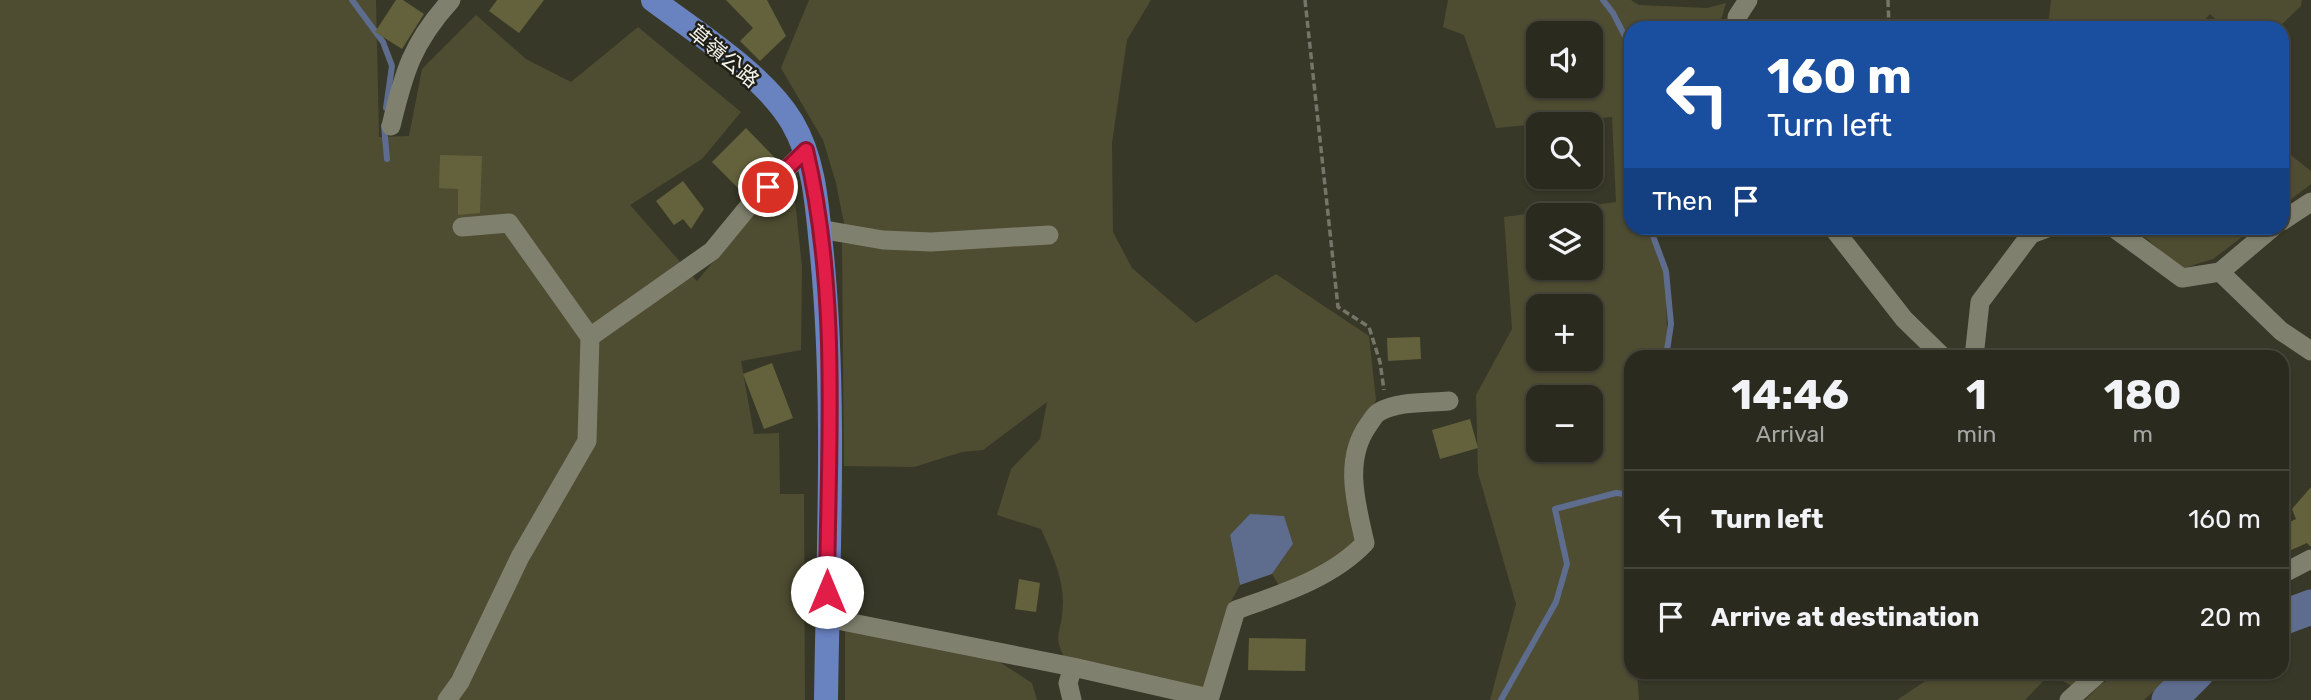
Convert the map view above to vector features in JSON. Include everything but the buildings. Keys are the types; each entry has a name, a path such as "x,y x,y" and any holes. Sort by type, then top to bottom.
{"main road":[{"name":"草嶺公路","path":"653,0 748,72 791,120 806,150 815,187 829,330 826,700"}],"street":[{"path":"391,126 406,66 428,25 451,0"},
{"path":"1737,21 1748,0"},
{"path":"590,337 712,251 749,206 806,150"},
{"path":"2289,216 2311,202"},
{"path":"447,700 460,682 520,557 587,440 590,337 509,223 462,227"},
{"path":"819,229 883,240 931,242 1049,235"},
{"path":"1838,235 1904,319 1935,350"},
{"path":"1974,350 1980,302 2030,235"},
{"path":"2124,235 2182,278 2220,272 2264,235"},
{"path":"2220,272 2281,331 2311,351"},
{"path":"827,618 1073,667 1209,699 1236,610 1315,578 1352,556 1365,543 1357,508 1352,458 1364,430 1378,412 1403,405 1448,401"},
{"path":"2289,570 2311,559"},
{"path":"1072,700 1068,682 1073,667"},
{"path":"2069,700 2092,679"}],"path":[{"path":"1305,0 1338,307 1369,327 1380,362 1387,409"},
{"path":"1888,0 1889,21"}],"shaded area":[{"path":"0,0 376,0 379,137 409,136 422,69 476,15 526,59 571,82 638,27 741,112 702,159 630,205 697,281 756,211 793,181 802,267 801,350 741,361 754,434 779,433 780,494 804,494 805,700 0,700"},
{"path":"809,0 1151,0 1127,40 1112,143 1113,232 1132,268 1196,323 1276,274 1369,336 1376,400 1347,453 1347,505 1357,538 1341,557 1280,587 1272,574 1293,544 1230,535 1240,585 1229,605 1203,694 1071,670 1064,658 1058,636 1063,602 1061,583 1041,529 997,515 1011,469 1040,439 1047,402 983,450 962,452 914,467 844,466 842,243 932,250 1054,243 1058,233 900,235 845,228 836,183 823,140 781,68"},
{"path":"1448,0 1631,0 1639,5 1707,8 1726,3 1721,21 1624,21 1624,235 1649,235 1665,271 1668,350 1624,350 1624,679 1638,679 1639,700 1490,700 1516,604 1478,473 1476,395 1512,329 1504,217 1526,214 1526,280 1603,280 1603,204 1616,202 1612,117 1603,118 1603,112 1526,112 1526,125 1496,128 1464,35 1443,27"},
{"path":"2051,0 2302,0 2301,6 2285,21 2218,21 2210,14 2204,21 2049,21"},
{"path":"2289,154 2311,171 2311,184 2289,201"},
{"path":"2143,235 2245,235 2213,259 2181,269"},
{"path":"845,630 992,657 1032,683 1037,700 845,700"},
{"path":"1928,679 2045,679 2025,700 1897,700"},
{"path":"2059,679 2078,679 2072,686"},
{"path":"2110,679 2167,679 2144,700 2085,700"}],"water":[{"path":"1250,514 1284,516 1293,544 1272,574 1240,585 1230,535"}],"waterway":[{"path":"352,0 383,42 392,66 386,108"},
{"path":"1603,0 1624,34"},
{"path":"384,126 387,159"},
{"path":"1653,235 1666,271 1671,324 1667,350"},
{"path":"1501,700 1556,602 1567,564 1555,509 1616,493 1624,494"},
{"path":"2289,615 2311,607"},
{"path":"2169,700 2190,679"}],"route":[{"path":"768,187 806,150 815,187 829,330 827,592"}]}
